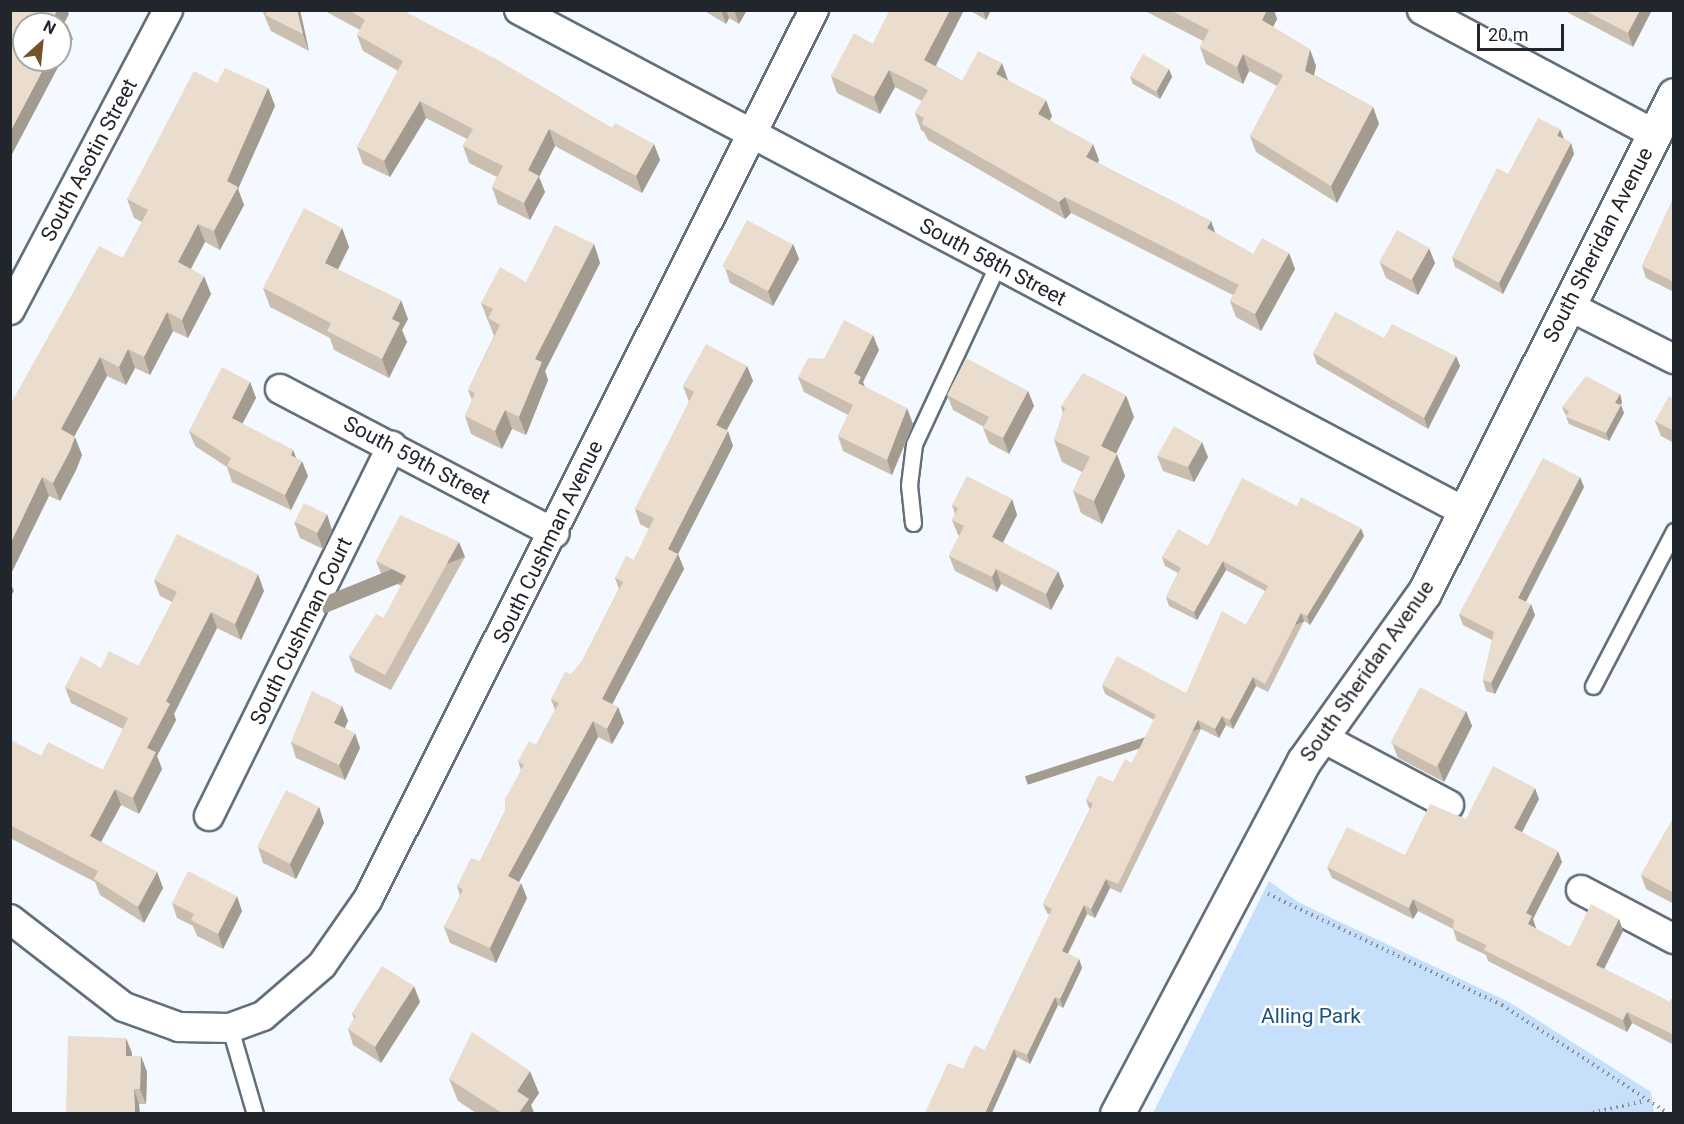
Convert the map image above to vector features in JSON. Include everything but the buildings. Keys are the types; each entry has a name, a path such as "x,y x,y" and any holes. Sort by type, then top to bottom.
{"street":[{"name":"South Asotin Street","path":"10,310 20,270 168,10"},
{"name":"South 58th Street","path":"519,10 1467,513"},
{"name":"South Cushman Avenue","path":"230,1028 263,1016 289,999 357,918 554,533 749,132 814,10"},
{"path":"1422,10 1654,134"},
{"name":"South Sheridan Avenue","path":"1117,1113 1259,838 1321,737 1405,623 1467,513 1567,305 1674,95"},
{"path":"1567,305 1674,358"},
{"name":"South 59th Street","path":"280,389 554,533"},
{"name":"South Cushman Court","path":"209,816 392,447"},
{"path":"1321,737 1449,805"},
{"path":"1581,890 1674,939"},
{"path":"10,919 124,1007 179,1027 230,1028"}],"lane":[{"path":"913,523 909,485 914,444 998,264"},
{"path":"1593,686 1674,531"},
{"path":"230,1028 255,1113"}],"path":[{"path":"1263,892 1502,1005 1645,1100 1669,1113"},
{"path":"1587,1113 1645,1100"}],"green space":[{"name":"Alling Park","path":"1269,881 1298,902 1509,1002 1651,1092 1654,1113 1153,1113"}]}
